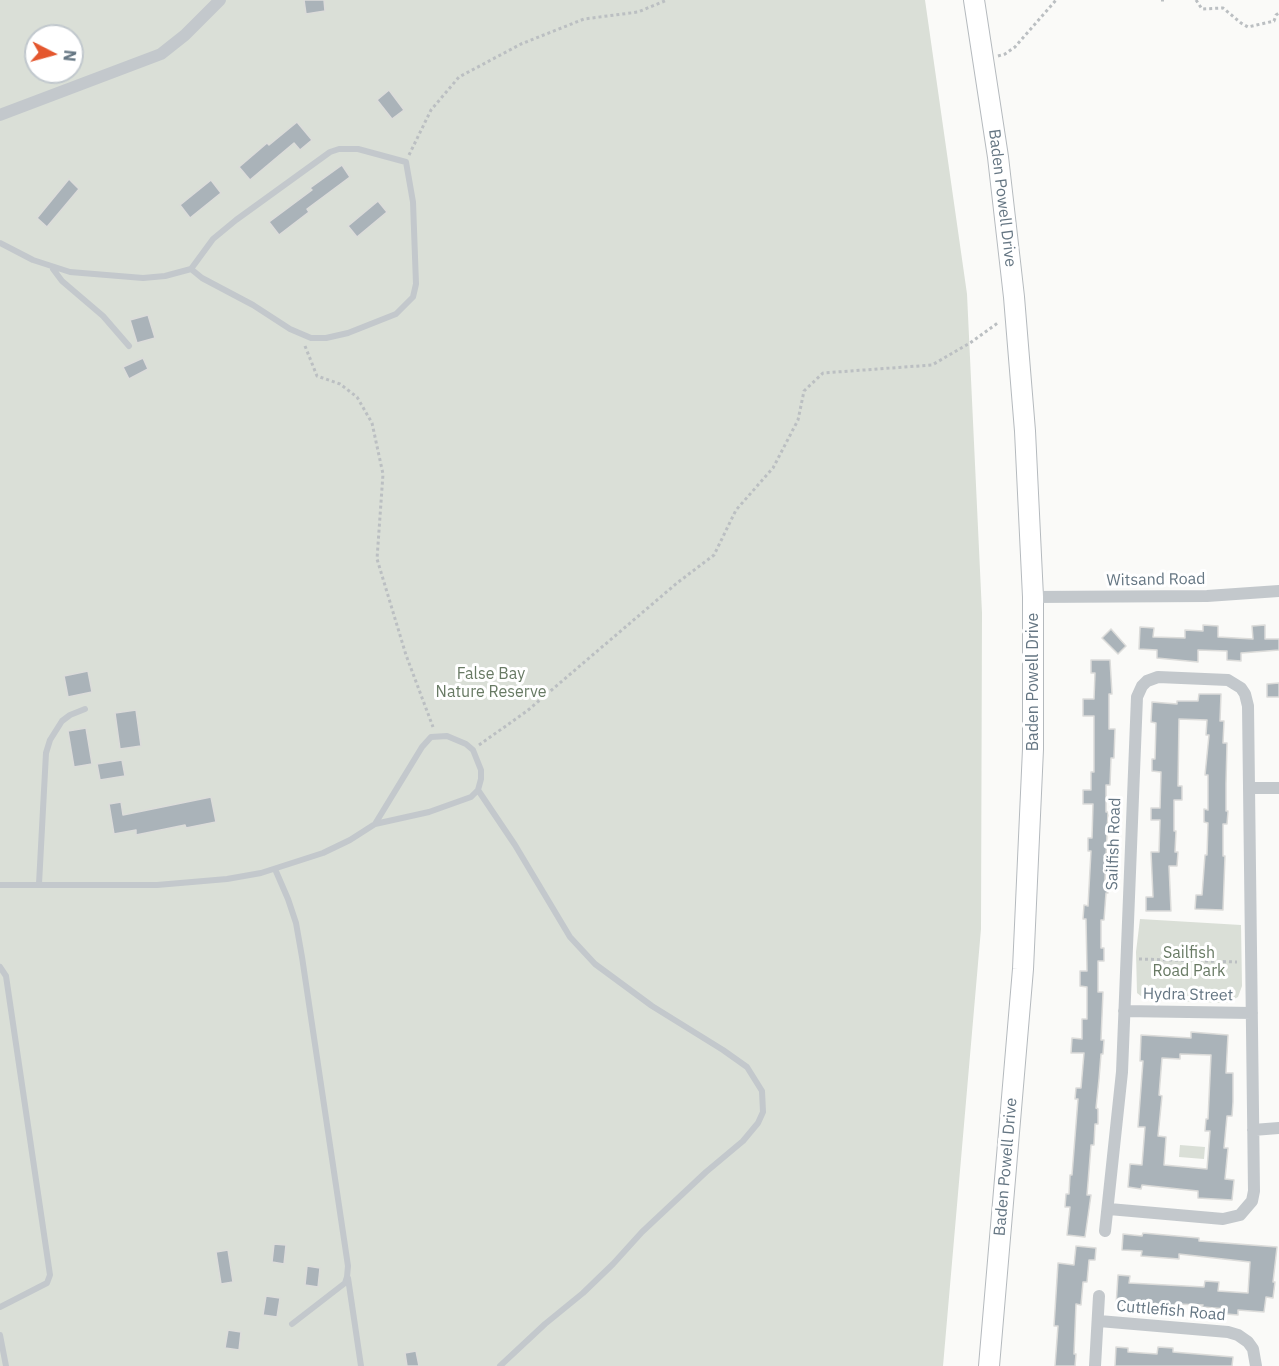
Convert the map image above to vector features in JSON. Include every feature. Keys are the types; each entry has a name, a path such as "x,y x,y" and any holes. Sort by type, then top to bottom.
{"main road":[{"name":"Baden Powell Drive","path":"974,0 1003,197 1015,310 1026,440 1033,597 1033,757 1024,959 989,1366"}],"street":[{"path":"0,115 160,54 184,35 220,0"},
{"name":"Witsand Road","path":"1033,597 1207,596 1279,591"},
{"name":"Sailfish Road","path":"1105,1231 1122,1072 1136,706 1142,686 1153,679 1168,677 1222,679 1241,688 1248,706 1254,1191 1252,1201 1240,1215 1222,1219 1109,1209"},
{"path":"1249,788 1279,788"},
{"name":"Hydra Street","path":"1124,1011 1252,1013"},
{"path":"1253,1130 1279,1128"},
{"name":"Cuttlefish Road","path":"1095,1366 1100,1296"},
{"name":"Cuttlefish Road","path":"1099,1321 1228,1332 1248,1342 1253,1349 1256,1366"}],"lane":[{"path":"0,243 53,268 91,275 143,278 165,276 190,268 213,239 330,152 358,148 406,162 415,223 416,284 413,297 396,314 348,333 318,339 301,336 254,305 202,278 190,268"},
{"path":"53,268 62,281 103,316 129,345"},
{"path":"39,884 46,753 50,740 62,721 85,709"},
{"path":"0,885 157,885 227,879 275,869 323,853 375,824 429,812 471,797 478,790 481,779 481,770 473,750 458,739 436,735 431,737 422,747 375,824"},
{"path":"478,790 515,845 570,937 595,964 652,1006 747,1067 762,1091 763,1112 758,1123 743,1141 698,1179 642,1232 583,1293 545,1324 500,1366"},
{"path":"275,869 296,923 302,957 342,1217 348,1266 347,1277 361,1366"},
{"path":"0,967 6,976 50,1275 47,1283 0,1307"},
{"path":"292,1324 339,1289 347,1277"},
{"path":"0,1335 6,1366"}],"path":[{"path":"406,162 431,110 459,77 521,44 584,19 638,12 667,0"},
{"path":"983,58 1005,54 1056,0"},
{"path":"1196,0 1202,9 1223,8 1240,24 1248,27 1274,21 1279,13"},
{"path":"473,750 527,711 677,583 714,555 736,510 773,468 798,420 804,391 823,373 932,365 970,343 1015,310"},
{"path":"301,336 317,376 340,384 357,398 372,423 383,474 377,559 406,655 436,735"},
{"path":"1126,958 1251,963"}],"green space":[{"name":"False Bay Nature Reserve","path":"0,0 925,0 967,294 982,613 981,929 943,1366 0,1366"},
{"name":"Sailfish Road Park","path":"1140,919 1241,925 1242,986 1238,997 1226,1003 1146,1000 1137,993 1136,952"},
{"path":"1180,1145 1205,1147 1204,1159 1179,1157"}],"building":[{"path":"304,0 324,0 325,11 306,14"},
{"path":"389,90 404,110 392,119 377,100"},
{"path":"297,122 312,140 300,150 294,143 250,180 239,167"},
{"path":"342,165 350,177 307,209 309,212 279,235 269,222"},
{"path":"69,179 79,189 47,227 37,218"},
{"path":"211,180 221,193 190,218 180,205"},
{"path":"378,201 387,212 357,237 348,226"},
{"path":"148,315 155,338 137,343 130,320"},
{"path":"143,358 148,369 129,379 123,367"},
{"path":"1203,625 1218,626 1218,637 1253,639 1252,626 1265,625 1265,639 1279,639 1279,650 1241,653 1241,661 1227,660 1227,651 1198,650 1198,662 1157,658 1157,650 1139,649 1140,627 1154,628 1153,637 1185,638 1185,630 1203,631"},
{"path":"1111,629 1126,646 1118,654 1102,638"},
{"path":"1091,660 1110,660 1112,694 1109,694 1109,729 1115,729 1110,785 1106,785 1106,812 1108,812 1105,881 1108,881 1108,893 1106,893 1104,920 1101,920 1101,948 1104,948 1104,961 1098,961 1098,992 1103,992 1101,1040 1104,1040 1096,1108 1098,1109 1098,1124 1095,1124 1094,1145 1091,1145 1087,1195 1091,1195 1085,1237 1067,1235 1070,1207 1065,1207 1066,1194 1069,1194 1070,1175 1072,1175 1078,1099 1075,1099 1076,1088 1081,1088 1084,1053 1071,1053 1072,1038 1082,1039 1082,1019 1087,1019 1087,987 1080,986 1080,971 1087,971 1086,919 1083,919 1084,905 1088,906 1091,851 1088,851 1088,838 1092,838 1093,804 1083,804 1083,790 1091,790 1091,772 1094,772 1094,716 1083,716 1083,699 1094,699 1095,673 1091,673"},
{"path":"88,671 92,692 68,697 64,676"},
{"path":"1279,683 1279,697 1267,697 1267,684"},
{"path":"1199,694 1221,694 1220,721 1224,721 1223,743 1227,743 1226,811 1228,811 1227,824 1223,824 1223,856 1225,856 1223,910 1195,909 1196,895 1202,895 1205,855 1207,855 1208,823 1204,822 1204,809 1208,810 1208,775 1205,775 1209,735 1206,735 1207,720 1179,719 1178,786 1182,786 1182,800 1174,800 1175,852 1178,852 1177,866 1169,866 1171,911 1146,911 1146,897 1153,897 1151,852 1159,852 1160,820 1151,820 1151,808 1160,808 1161,772 1152,771 1152,759 1155,759 1156,723 1151,722 1152,702 1177,704 1177,701 1198,701"},
{"path":"136,710 141,746 120,749 115,713"},
{"path":"86,728 92,764 74,767 68,731"},
{"path":"122,760 125,776 100,780 97,764"},
{"path":"211,797 216,822 186,828 185,825 136,835 136,830 114,834 109,804 121,802 123,815"},
{"path":"1191,1032 1228,1035 1226,1073 1233,1073 1233,1102 1232,1116 1227,1116 1224,1148 1228,1148 1225,1179 1234,1180 1232,1200 1198,1198 1198,1191 1142,1185 1141,1189 1128,1187 1130,1164 1142,1165 1145,1127 1138,1127 1143,1061 1140,1061 1141,1035 1191,1038","holes":["1180,1054 1211,1055 1208,1119 1206,1119 1205,1131 1210,1131 1207,1169 1164,1165 1166,1137 1158,1136 1162,1096 1159,1095 1162,1058 1180,1059"]},
{"path":"1143,1233 1199,1238 1199,1241 1277,1247 1273,1298 1266,1297 1264,1312 1238,1310 1238,1315 1226,1314 1227,1309 1202,1307 1203,1305 1175,1304 1175,1308 1116,1306 1118,1275 1130,1276 1129,1283 1204,1287 1205,1281 1219,1282 1218,1291 1248,1293 1250,1262 1179,1254 1179,1259 1141,1256 1142,1251 1122,1250 1123,1234 1142,1236"},
{"path":"274,1244 286,1245 284,1264 272,1262"},
{"path":"1076,1246 1096,1248 1095,1260 1089,1260 1087,1282 1083,1282 1081,1305 1076,1304 1075,1366 1055,1366 1058,1326 1054,1326 1058,1263 1074,1265"},
{"path":"228,1250 233,1282 221,1284 216,1252"},
{"path":"307,1266 320,1268 318,1287 305,1285"},
{"path":"266,1296 280,1298 277,1317 263,1315"},
{"path":"228,1330 241,1332 239,1350 225,1348"},
{"path":"1116,1347 1128,1348 1128,1352 1157,1354 1158,1347 1173,1348 1173,1352 1233,1357 1232,1366 1115,1366"},
{"path":"416,1351 419,1366 407,1366 405,1353"}]}
